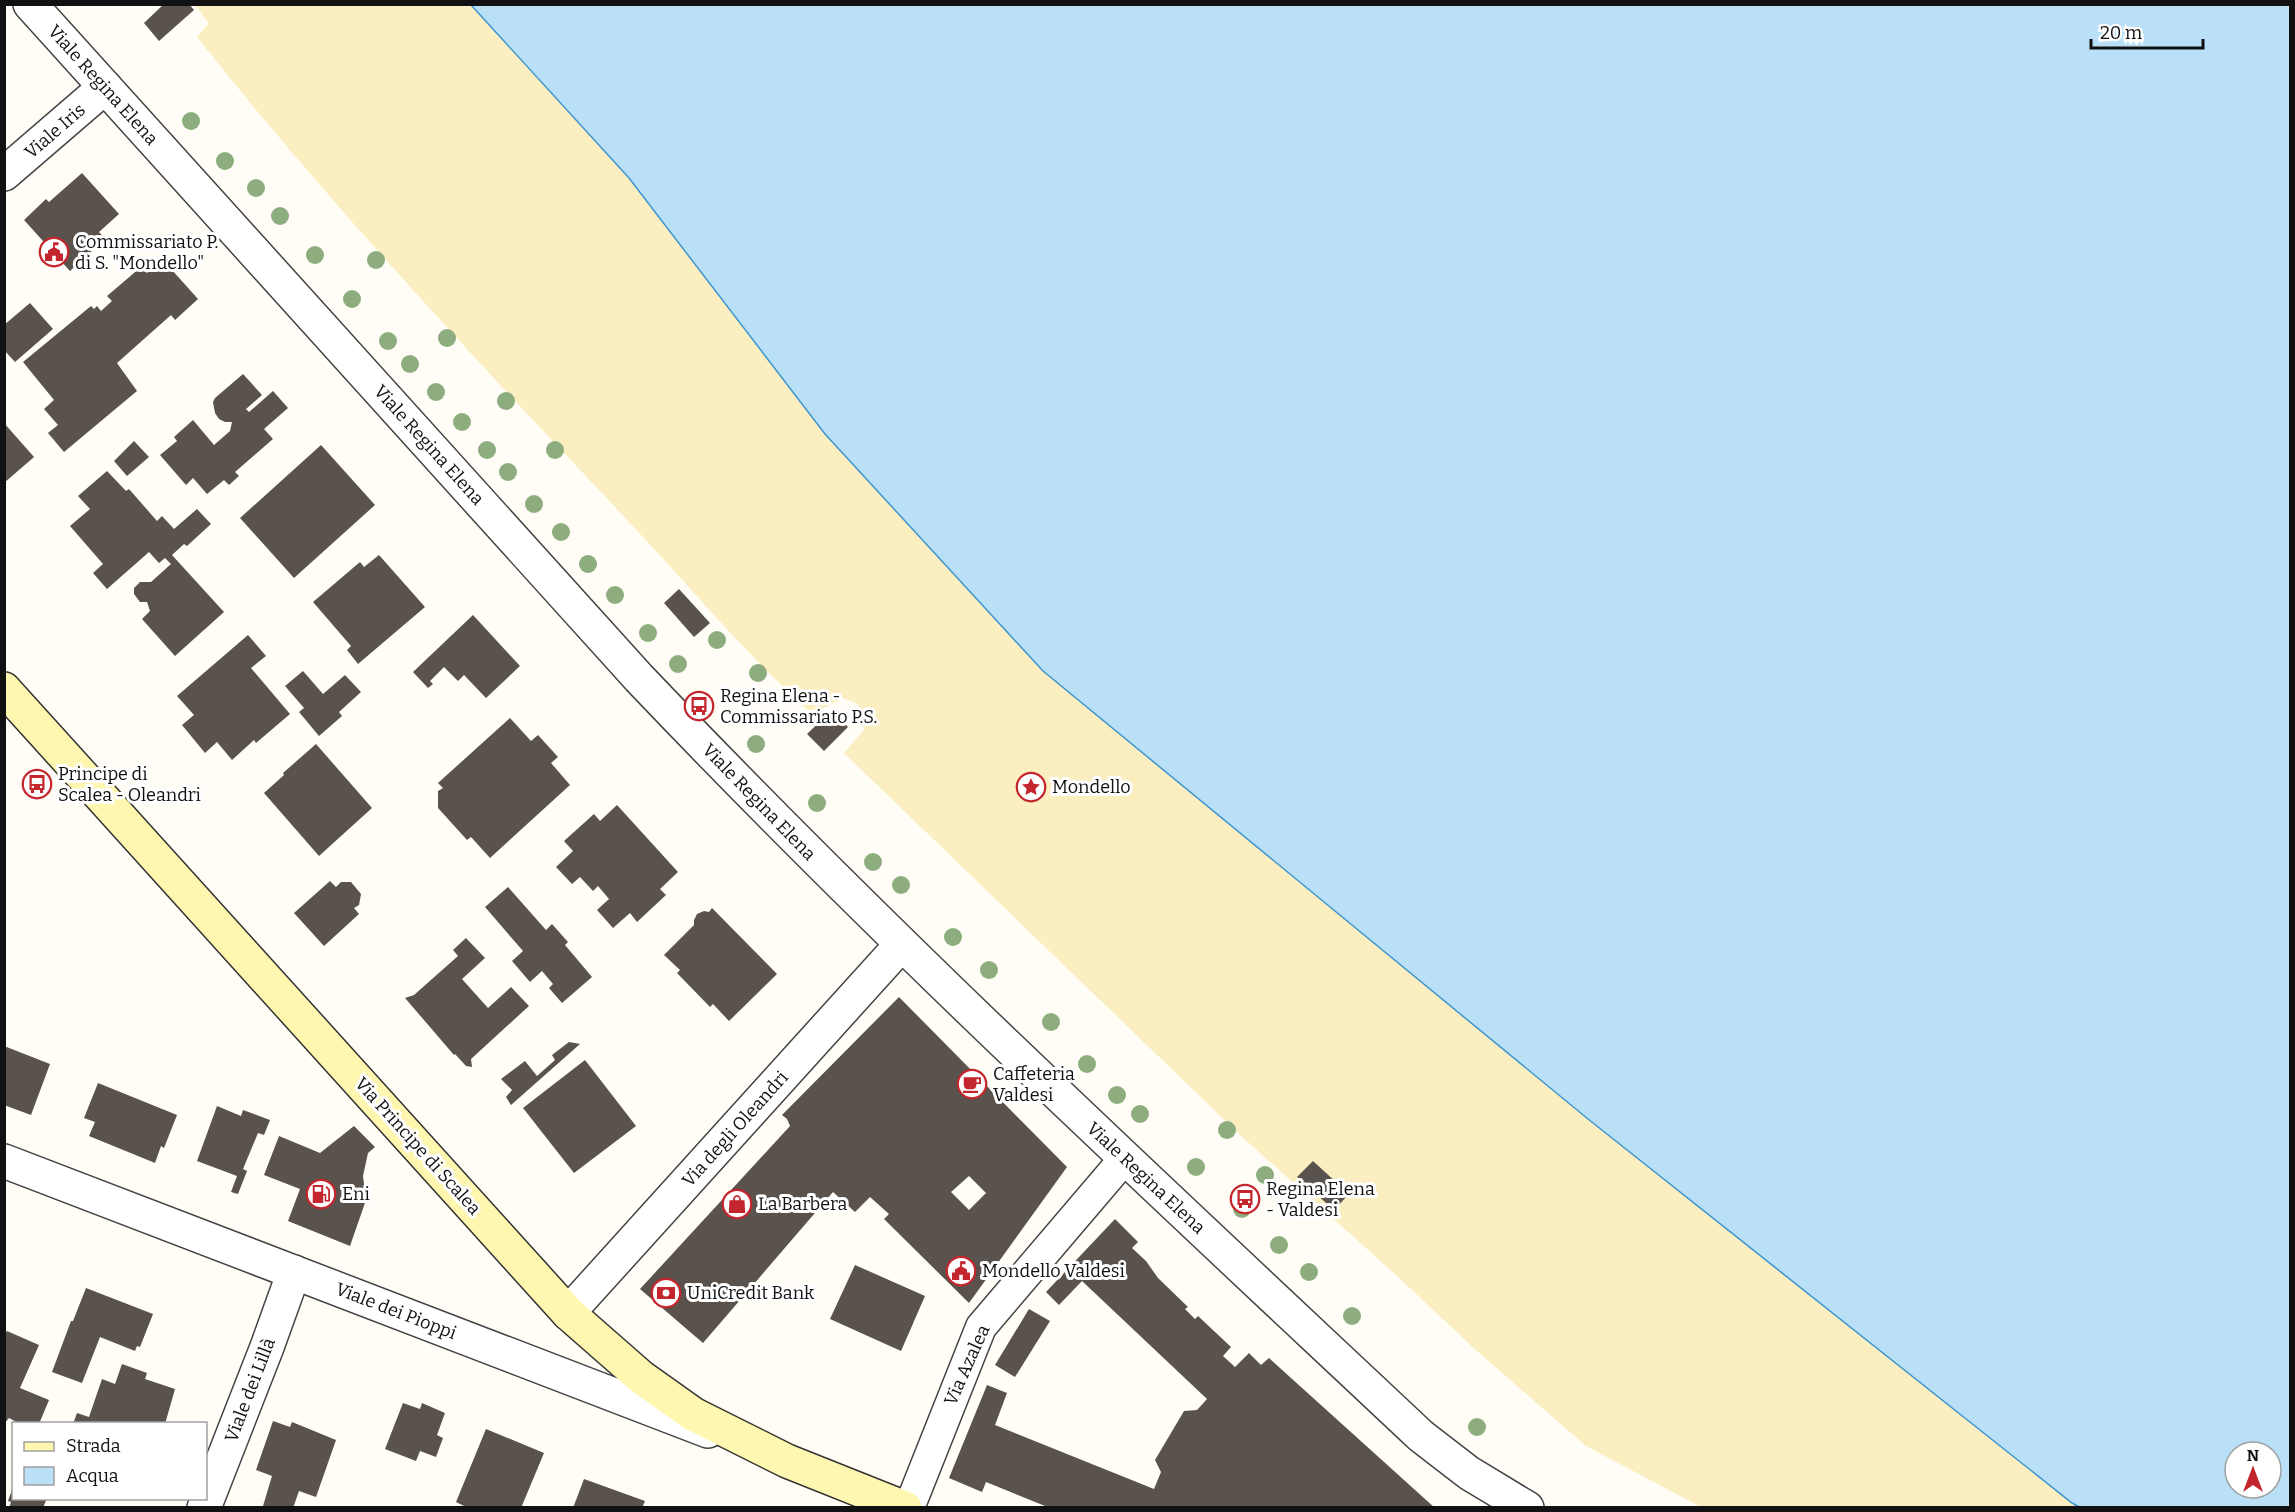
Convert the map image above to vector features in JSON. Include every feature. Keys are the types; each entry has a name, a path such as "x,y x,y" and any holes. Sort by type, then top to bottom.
{"main road":[{"name":"Via Principe di Scalea","path":"4,689 568,1312 641,1377 693,1414 864,1500 907,1508"}],"street":[{"name":"Viale Regina Elena","path":"30,4 639,678 742,786 901,945 1421,1436 1469,1473 1527,1508"},
{"name":"Viale Iris","path":"4,174 105,87"},
{"name":"Via degli Oleandri","path":"568,1312 901,945"},
{"name":"Via Azalea","path":"907,1508 981,1327 1125,1158"},
{"name":"Viale dei Pioppi","path":"4,1161 787,1461"},
{"name":"Viale dei Lillà","path":"204,1508 294,1272"}],"sand":[{"name":"Mondello","path":"195,5 471,5 629,178 825,434 1043,671 1591,1121 2072,1503 2081,1507 1701,1507 1586,1446 1477,1351 1239,1134 844,753 864,730 858,704 843,698 812,714 736,639 454,335 297,159 197,37 209,23"}],"water":[{"path":"471,5 2290,5 2290,1507 2081,1508 2072,1503 1588,1119 1043,671 825,434 629,178"}],"building":[{"path":"164,4 189,4 194,10 159,41 144,23"},
{"path":"82,173 119,214 99,232 105,239 70,271 24,220 46,199 49,202"},
{"path":"163,260 198,299 175,320 171,315 117,363 137,391 64,452 48,433 58,425 44,409 54,400 23,362 91,306 94,309 97,306 101,311 112,301 107,296 141,267 147,273"},
{"path":"30,303 53,329 15,362 4,350 4,325"},
{"path":"243,374 262,395 246,409 249,412 273,391 288,408 264,429 273,439 235,472 239,476 229,485 224,480 207,494 193,478 186,485 160,455 177,441 174,437 193,420 214,445 230,431 232,422 219,419 213,402"},
{"path":"4,423 34,457 4,483"},
{"path":"134,441 149,457 127,476 114,461"},
{"path":"321,445 375,505 294,578 240,518"},
{"path":"107,471 126,491 129,489 157,521 162,516 174,529 197,509 211,524 187,546 184,544 172,555 224,612 175,656 142,619 150,611 147,602 140,602 134,594 134,588 140,582 151,582 171,564 165,558 159,563 149,552 107,589 93,573 103,564 70,526 90,509 78,496"},
{"path":"379,555 425,607 358,664 347,650 351,646 313,602 360,562 364,567"},
{"path":"679,589 710,623 694,637 664,603"},
{"path":"473,615 520,666 486,698 464,675 458,681 444,667 430,681 433,684 428,688 413,672"},
{"path":"248,635 266,656 251,668 290,714 256,743 254,740 232,760 217,742 205,753 182,725 194,715 177,696"},
{"path":"303,671 323,694 345,675 361,692 339,712 342,716 319,736 299,712 304,708 285,686"},
{"path":"832,710 848,727 824,751 807,734"},
{"path":"510,718 531,741 538,735 558,757 551,763 570,785 490,858 471,837 467,840 438,808 438,791 443,788 438,783"},
{"path":"316,744 372,808 319,856 264,793"},
{"path":"617,805 678,872 660,889 666,895 637,922 630,913 613,928 597,910 609,899 598,886 593,891 580,877 572,884 556,867 573,851 564,841 594,814 600,821"},
{"path":"330,881 336,887 341,882 351,882 361,894 359,905 354,908 359,914 324,946 294,913"},
{"path":"508,887 546,930 552,924 568,942 565,945 592,977 562,1003 549,988 553,984 542,971 530,982 512,961 523,951 485,907"},
{"path":"712,908 777,974 729,1021 713,1004 710,1007 677,973 680,970 664,955 694,925 697,914 704,911 709,912"},
{"path":"466,938 485,958 462,979 488,1008 511,987 529,1006 471,1059 472,1067 466,1066 454,1055 405,998 414,995 458,956 453,950"},
{"path":"899,997 1067,1167 969,1303 884,1219 889,1214 870,1197 855,1212 833,1192 703,1343 640,1289 790,1126 782,1115","holes":["969,1176 986,1193 969,1210 951,1192"]},
{"path":"569,1042 580,1044 511,1105 506,1097 512,1090 501,1079 525,1061 537,1076 555,1060 552,1055"},
{"path":"4,1046 50,1064 31,1115 4,1105"},
{"path":"585,1060 636,1126 574,1173 523,1108"},
{"path":"98,1083 177,1115 164,1148 161,1146 155,1163 89,1136 95,1122 84,1118"},
{"path":"217,1106 241,1116 243,1110 270,1120 264,1135 258,1133 243,1169 247,1171 238,1194 231,1192 237,1176 197,1161"},
{"path":"354,1126 375,1147 368,1153 363,1176 366,1200 350,1246 288,1221 300,1189 264,1175 279,1136 320,1153"},
{"path":"1313,1161 1349,1194 1334,1210 1297,1177"},
{"path":"1115,1219 1138,1242 1132,1248 1188,1307 1185,1309 1195,1319 1198,1316 1231,1347 1223,1356 1235,1367 1249,1353 1261,1365 1269,1358 1435,1508 1050,1508 986,1482 982,1492 949,1478 987,1385 1007,1393 995,1425 1154,1489 1161,1472 1155,1460 1184,1411 1197,1410 1207,1399 1082,1281 1059,1305 1046,1292"},
{"path":"855,1265 925,1296 901,1351 830,1319"},
{"path":"86,1288 153,1314 140,1347 137,1346 135,1351 100,1337 82,1383 52,1372"},
{"path":"1029,1309 1050,1321 1015,1377 995,1365"},
{"path":"7,1331 39,1345 20,1388 49,1400 40,1422 16,1422 9,1418 4,1424 4,1335"},
{"path":"122,1364 147,1373 145,1379 175,1389 166,1422 74,1422 77,1413 89,1417 102,1379 115,1384"},
{"path":"403,1403 420,1409 422,1403 445,1413 437,1435 443,1438 436,1457 420,1451 416,1461 385,1449"},
{"path":"273,1421 290,1427 292,1422 336,1440 316,1497 299,1491 293,1508 263,1506 272,1476 256,1470"},
{"path":"486,1429 544,1453 521,1508 468,1508 456,1502"},
{"path":"584,1479 645,1501 642,1508 573,1508"},
{"path":"12,1490 12,1500 46,1500 43,1508 9,1508 11,1502 8,1501"}],"place":[{"name":"Commissariato P. di S. \"Mondello\"","path":"54,252"},
{"name":"Regina Elena - Commissariato P.S.","path":"699,706"},
{"name":"Principe di Scalea - Oleandri","path":"37,784"},
{"name":"Mondello","path":"1031,787"},
{"name":"Caffeteria Valdesi","path":"972,1084"},
{"name":"Eni","path":"321,1194"},
{"name":"Regina Elena - Valdesi","path":"1245,1199"},
{"name":"La Barbera","path":"737,1204"},
{"name":"Mondello Valdesi","path":"961,1271"},
{"name":"UniCredit Bank","path":"666,1293"}]}
